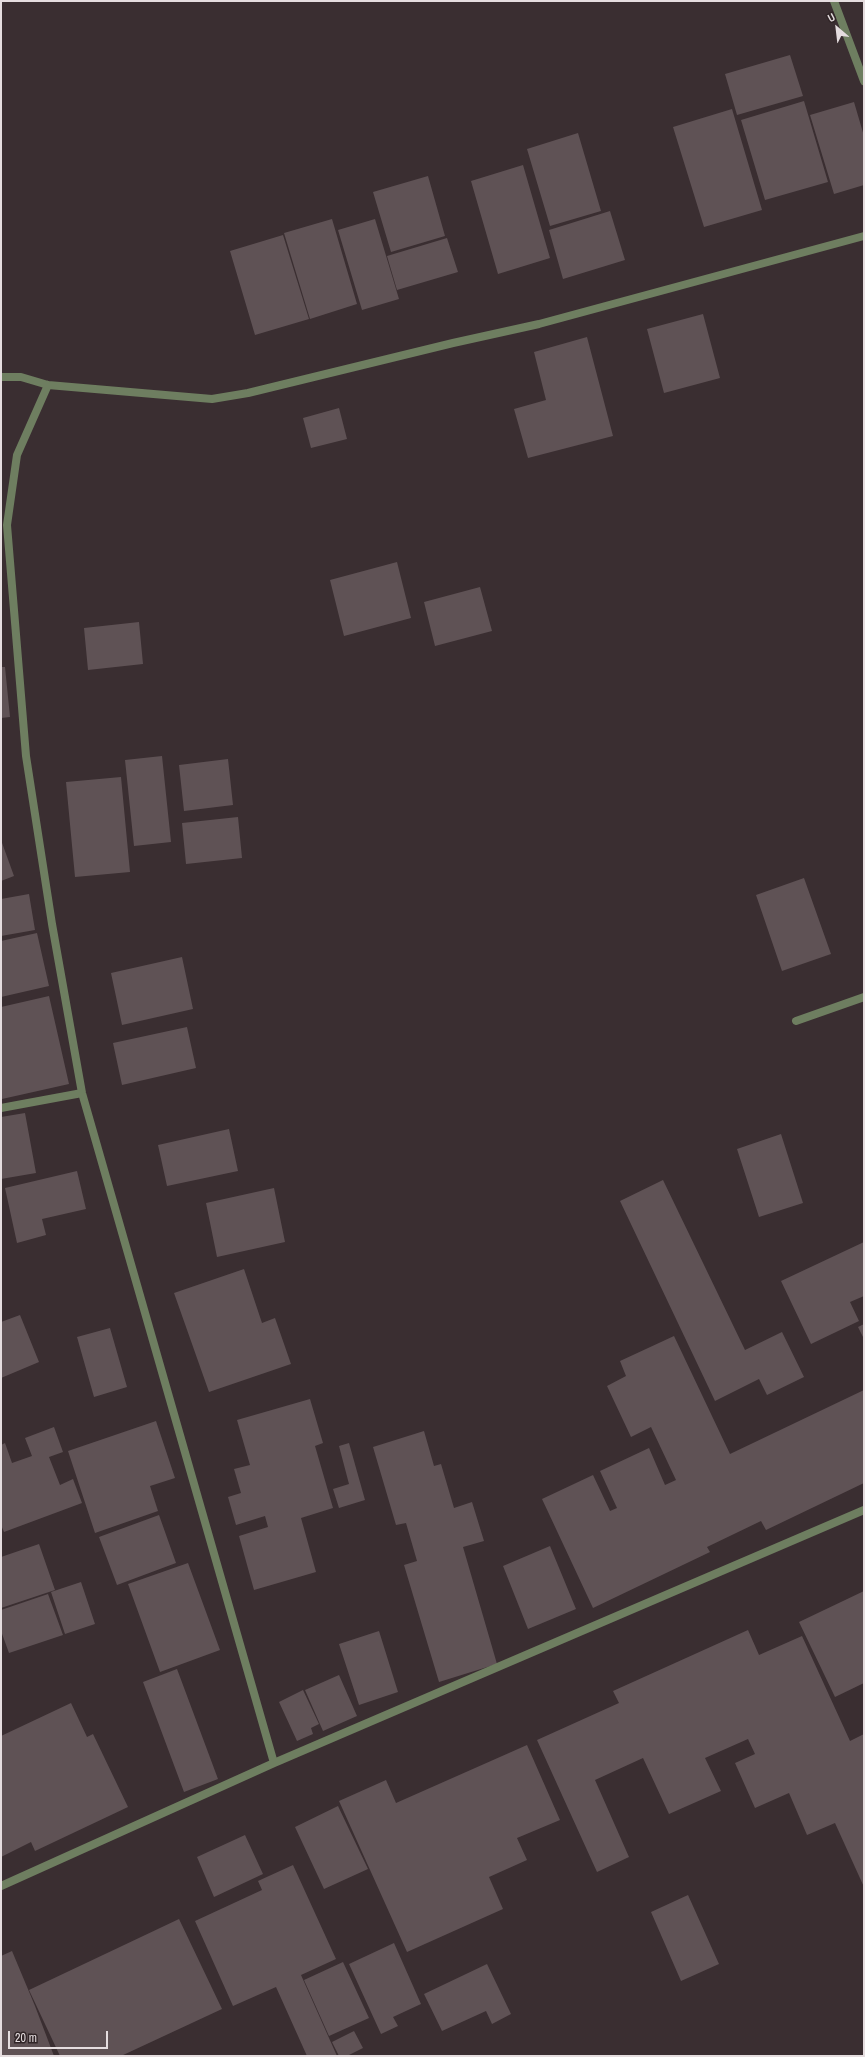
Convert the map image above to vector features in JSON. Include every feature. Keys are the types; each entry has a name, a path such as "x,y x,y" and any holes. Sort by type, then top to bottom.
{"street":[{"path":"834,1 864,81"},
{"path":"1,377 21,376 48,385 212,399 248,393 538,324 864,236"},
{"path":"48,385 17,455 7,525 26,756 52,924 82,1093 274,1763"},
{"path":"796,1021 864,997"},
{"path":"1,1108 82,1093"},
{"path":"1,1886 274,1763 864,1510"}],"building":[{"path":"790,55 803,96 737,115 725,74"},
{"path":"804,101 828,182 765,200 741,120"},
{"path":"854,102 864,136 864,185 834,194 810,115"},
{"path":"732,109 762,210 704,227 673,127"},
{"path":"578,133 601,211 550,226 527,149"},
{"path":"523,165 550,258 498,274 471,181"},
{"path":"428,176 445,236 391,252 373,192"},
{"path":"610,211 625,260 563,279 549,230"},
{"path":"332,219 357,304 310,319 284,233"},
{"path":"375,219 399,299 362,310 338,230"},
{"path":"283,235 309,319 255,335 230,251"},
{"path":"447,238 458,272 397,290 387,256"},
{"path":"703,314 720,378 664,393 647,329"},
{"path":"587,337 613,436 528,458 514,409 546,400 534,352"},
{"path":"339,408 347,439 311,448 303,418"},
{"path":"397,562 411,618 344,636 330,580"},
{"path":"480,587 492,631 435,646 424,602"},
{"path":"139,622 143,664 88,670 84,628"},
{"path":"1,667 5,667 10,717 1,718"},
{"path":"162,756 171,842 134,846 125,760"},
{"path":"228,759 233,805 184,811 179,765"},
{"path":"121,777 130,872 75,877 66,782"},
{"path":"238,817 242,858 186,864 182,823"},
{"path":"1,840 14,876 1,881"},
{"path":"804,878 831,954 782,971 756,895"},
{"path":"29,894 35,930 1,936 1,899"},
{"path":"37,933 49,986 1,997 1,941"},
{"path":"182,957 193,1009 122,1025 111,973"},
{"path":"49,996 69,1084 2,1099 1,1007"},
{"path":"187,1027 196,1068 122,1085 113,1043"},
{"path":"25,1113 36,1173 1,1179 1,1117"},
{"path":"229,1129 238,1171 167,1186 158,1145"},
{"path":"781,1134 803,1203 759,1217 737,1149"},
{"path":"77,1171 86,1209 42,1219 46,1235 17,1243 5,1188"},
{"path":"663,1180 745,1350 782,1332 804,1377 767,1395 759,1379 715,1401 620,1201"},
{"path":"274,1188 285,1242 217,1257 206,1203"},
{"path":"864,1242 864,1296 850,1302 859,1321 811,1344 781,1281"},
{"path":"244,1269 262,1323 275,1318 291,1364 209,1392 174,1293"},
{"path":"20,1315 39,1362 1,1378 1,1322"},
{"path":"864,1324 864,1339 858,1327"},
{"path":"110,1328 127,1387 94,1397 77,1337"},
{"path":"674,1336 730,1454 864,1390 864,1483 766,1530 761,1521 707,1547 710,1552 593,1608 542,1499 593,1475 610,1511 617,1508 600,1471 649,1448 665,1485 676,1480 651,1427 631,1437 607,1386 626,1376 620,1361"},
{"path":"310,1399 323,1443 315,1446 333,1508 301,1518 316,1572 254,1590 239,1536 268,1527 265,1516 236,1525 228,1497 241,1493 234,1469 250,1465 237,1420"},
{"path":"156,1421 175,1478 150,1486 158,1511 95,1533 68,1451"},
{"path":"54,1427 63,1452 49,1457 60,1485 73,1479 82,1503 4,1532 1,1525 1,1445 5,1443 12,1463 32,1456 25,1438"},
{"path":"424,1431 434,1466 441,1464 454,1508 472,1502 484,1541 463,1547 497,1664 439,1682 404,1565 417,1561 406,1523 396,1525 373,1447"},
{"path":"349,1443 365,1500 339,1508 333,1489 349,1484 339,1446"},
{"path":"159,1515 176,1563 117,1585 99,1537"},
{"path":"39,1544 55,1590 1,1608 1,1557"},
{"path":"550,1546 576,1609 528,1629 503,1566"},
{"path":"188,1563 220,1650 160,1672 128,1584"},
{"path":"81,1582 95,1624 65,1634 51,1592"},
{"path":"864,1591 864,1683 835,1697 799,1622"},
{"path":"48,1594 63,1635 9,1653 1,1631 1,1610"},
{"path":"748,1630 759,1655 802,1636 850,1741 864,1734 864,1887 835,1823 807,1835 789,1793 755,1808 735,1763 755,1754 748,1739 705,1758 721,1791 669,1814 643,1758 595,1780 629,1857 597,1872 537,1740 619,1703 613,1691"},
{"path":"379,1631 398,1692 359,1705 339,1644"},
{"path":"177,1669 218,1779 184,1792 143,1682"},
{"path":"339,1675 357,1716 323,1731 305,1690"},
{"path":"303,1690 319,1724 311,1728 313,1734 297,1741 279,1702"},
{"path":"71,1703 87,1737 93,1734 128,1807 35,1851 31,1842 1,1857 1,1736"},
{"path":"527,1745 560,1820 517,1838 527,1860 489,1877 503,1909 407,1952 339,1801 386,1780 396,1803"},
{"path":"338,1806 368,1869 324,1889 295,1827"},
{"path":"245,1835 263,1874 214,1897 197,1857"},
{"path":"293,1865 336,1959 301,1975 337,2056 307,2056 276,1987 233,2006 195,1921 262,1890 258,1881"},
{"path":"688,1895 719,1964 681,1981 651,1912"},
{"path":"179,1919 222,2009 121,2056 60,2056 29,1990"},
{"path":"394,1943 421,2004 393,2017 398,2026 381,2034 349,1964"},
{"path":"12,1951 54,2056 1,2056 1,1956"},
{"path":"343,1962 369,2018 329,2036 304,1980"},
{"path":"487,1964 511,2014 492,2024 486,2011 442,2031 424,1994"},
{"path":"354,2031 363,2048 347,2056 339,2056 332,2042"}]}
